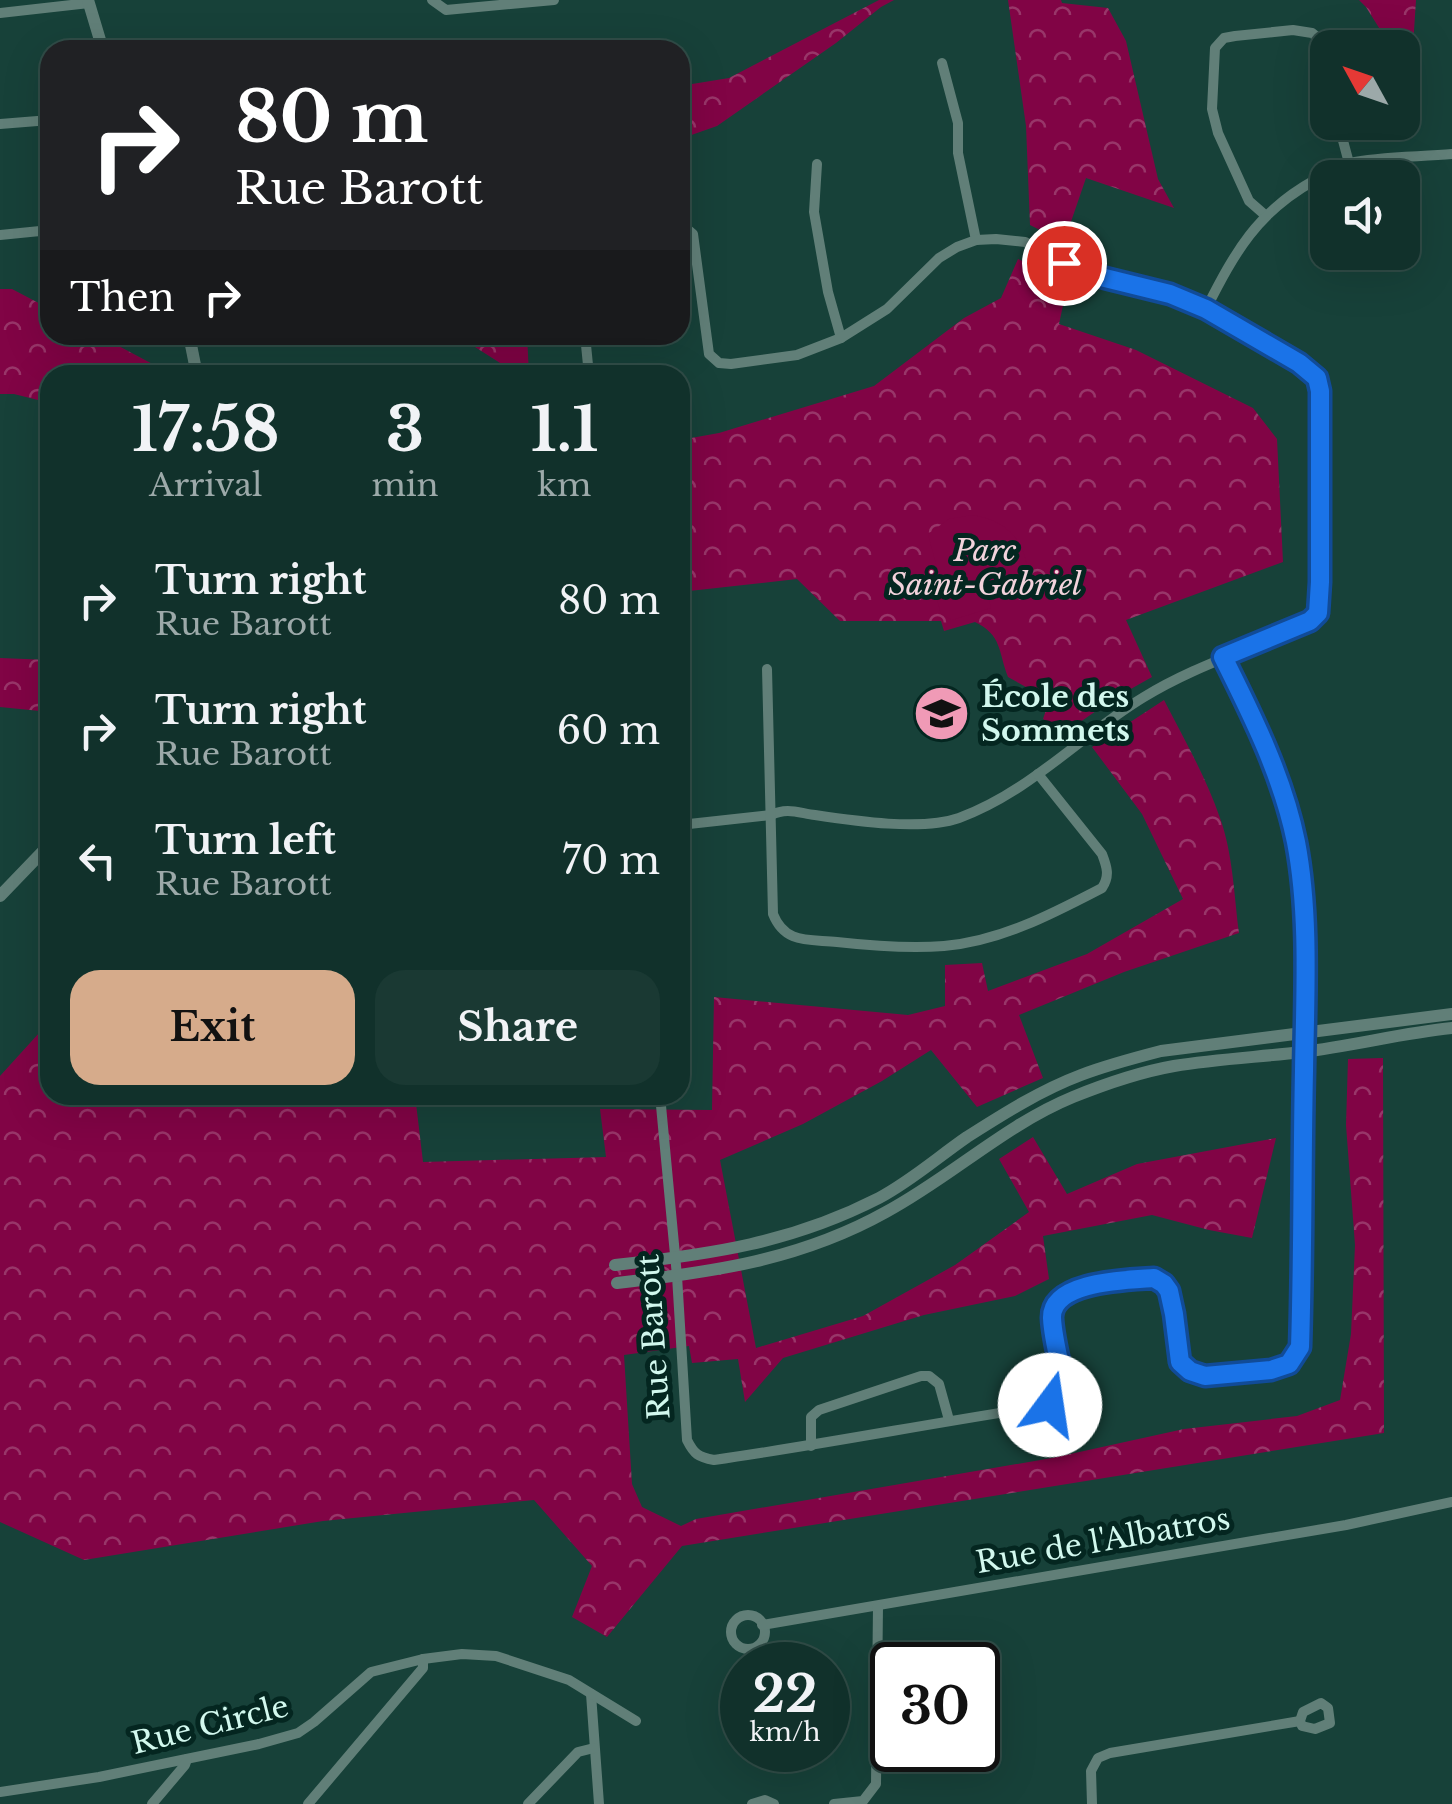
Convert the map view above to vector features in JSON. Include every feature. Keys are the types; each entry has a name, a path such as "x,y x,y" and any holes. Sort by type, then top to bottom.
{"street":[{"path":"432,0 446,10 554,0"},
{"path":"0,13 89,2 100,40"},
{"path":"1265,215 1250,200 1218,133 1212,109 1215,48 1224,38 1235,36 1293,30 1310,33"},
{"path":"942,63 958,124 960,164 976,240"},
{"path":"0,124 40,121"},
{"path":"1390,160 1452,154"},
{"path":"818,164 814,212 828,292 841,338"},
{"path":"1206,309 1226,270 1265,215 1310,183"},
{"path":"0,235 40,231"},
{"path":"690,231 694,234 709,354 719,363 797,355 841,338 887,309 939,258 956,247 996,239 1025,242 1064,263 1170,294 1206,309 1299,363 1317,378 1320,391 1318,613 1310,621 1223,657 1149,694 1038,774 988,806 955,819 890,823 782,810 772,815 690,824"},
{"name":"Rue Barott","path":"661,1105 687,1440 701,1458 714,1460 811,1446 1050,1405 1058,1401 1065,1389 1051,1314 1058,1298 1089,1287 1154,1278 1164,1284 1172,1300 1180,1362 1190,1371 1205,1376 1271,1370 1289,1364 1300,1347 1304,916 1296,841 1285,801 1256,724 1223,657"},
{"path":"766,668 773,914 778,927 792,938 895,948 947,946 992,937 1043,918 1102,888 1107,868 1102,854 1038,774"},
{"path":"0,896 40,854"},
{"path":"615,1264 770,1241 816,1226 882,1196 1004,1114 1078,1076 1161,1051 1452,1014"},
{"path":"617,1283 730,1268 802,1248 870,1220 938,1180 1015,1127 1090,1090 1172,1066 1305,1052 1452,1028"},
{"path":"811,1446 811,1417 818,1410 921,1376 929,1376 939,1384 948,1420"},
{"name":"Rue de l'Albatros","path":"762,1625 1346,1525 1452,1502"},
{"path":"834,1804 863,1801 876,1784 878,1606"},
{"name":"Rue Circle","path":"1,1794 187,1759 298,1733 371,1672 462,1654 496,1656 568,1680 636,1722"},
{"path":"308,1804 423,1668 424,1659"},
{"path":"591,1694 599,1804"},
{"path":"1092,1804 1091,1771 1098,1758 1110,1753 1300,1721"},
{"path":"528,1804 578,1752 594,1748"},
{"path":"152,1804 187,1759"},
{"path":"752,1804 765,1800 774,1804"}],"green space":[{"path":"879,0 894,0 717,126 690,135 690,84 729,78"},
{"path":"1008,0 1061,0 1108,8 1126,41 1158,179 1174,208 1086,178 1064,242 1030,225 1026,126"},
{"path":"1359,0 1416,0 1414,30 1380,30"},
{"name":"Parc Saint-Gabriel","path":"1018,259 1068,282 1059,324 1136,350 1253,408 1277,439 1283,562 1126,620 1152,677 1066,732 1043,719 1046,710 1042,696 1008,677 995,638 975,622 944,631 941,621 840,621 797,579 690,591 690,438 874,386 964,318 1001,298"},
{"path":"0,289 12,289 40,304 40,345 117,345 154,365 40,365 40,400 0,394"},
{"path":"472,345 528,345 528,365 503,365"},
{"name":"Parc Saint-Gabriel","path":"972,515 999,523 1016,539 1026,561 1028,589 989,600 991,608 952,620 941,614 930,574 938,572 928,534 949,519"},
{"path":"0,658 40,660 40,711 0,707"},
{"path":"1164,700 1220,818 1230,860 1239,933 1124,972 1019,1015 1043,1078 977,1107 931,1050 803,1124 720,1160 756,1348 863,1316 955,1265 1029,1212 999,1159 1033,1137 1067,1194 1137,1164 1276,1138 1252,1238 1152,1215 1043,1236 1049,1279 1015,1296 924,1315 783,1358 745,1402 738,1359 692,1363 689,1346 624,1355 632,1484 642,1507 681,1526 696,1519 1052,1458 1184,1429 1297,1416 1340,1400 1351,1334 1355,1245 1346,1125 1348,1059 1383,1058 1384,1433 682,1546 607,1637 572,1617 592,1566 534,1500 323,1521 84,1560 0,1522 0,1076 40,1032 40,1105 416,1105 423,1162 606,1157 600,1109 712,1110 714,997 908,1015 945,1006 945,965 982,963 988,991 1087,954 1183,899 1142,814 1092,747"}],"place":[{"name":"École des Sommets","path":"942,714"}],"route":[{"path":"1050,1405 1058,1401 1065,1389 1051,1314 1058,1298 1072,1290 1154,1278 1164,1284 1172,1300 1180,1362 1205,1376 1271,1370 1289,1364 1300,1347 1305,1034 1300,870 1285,801 1256,724 1223,657 1310,621 1318,613 1320,582 1317,378 1299,363 1206,309 1170,294 1064,263"}]}
